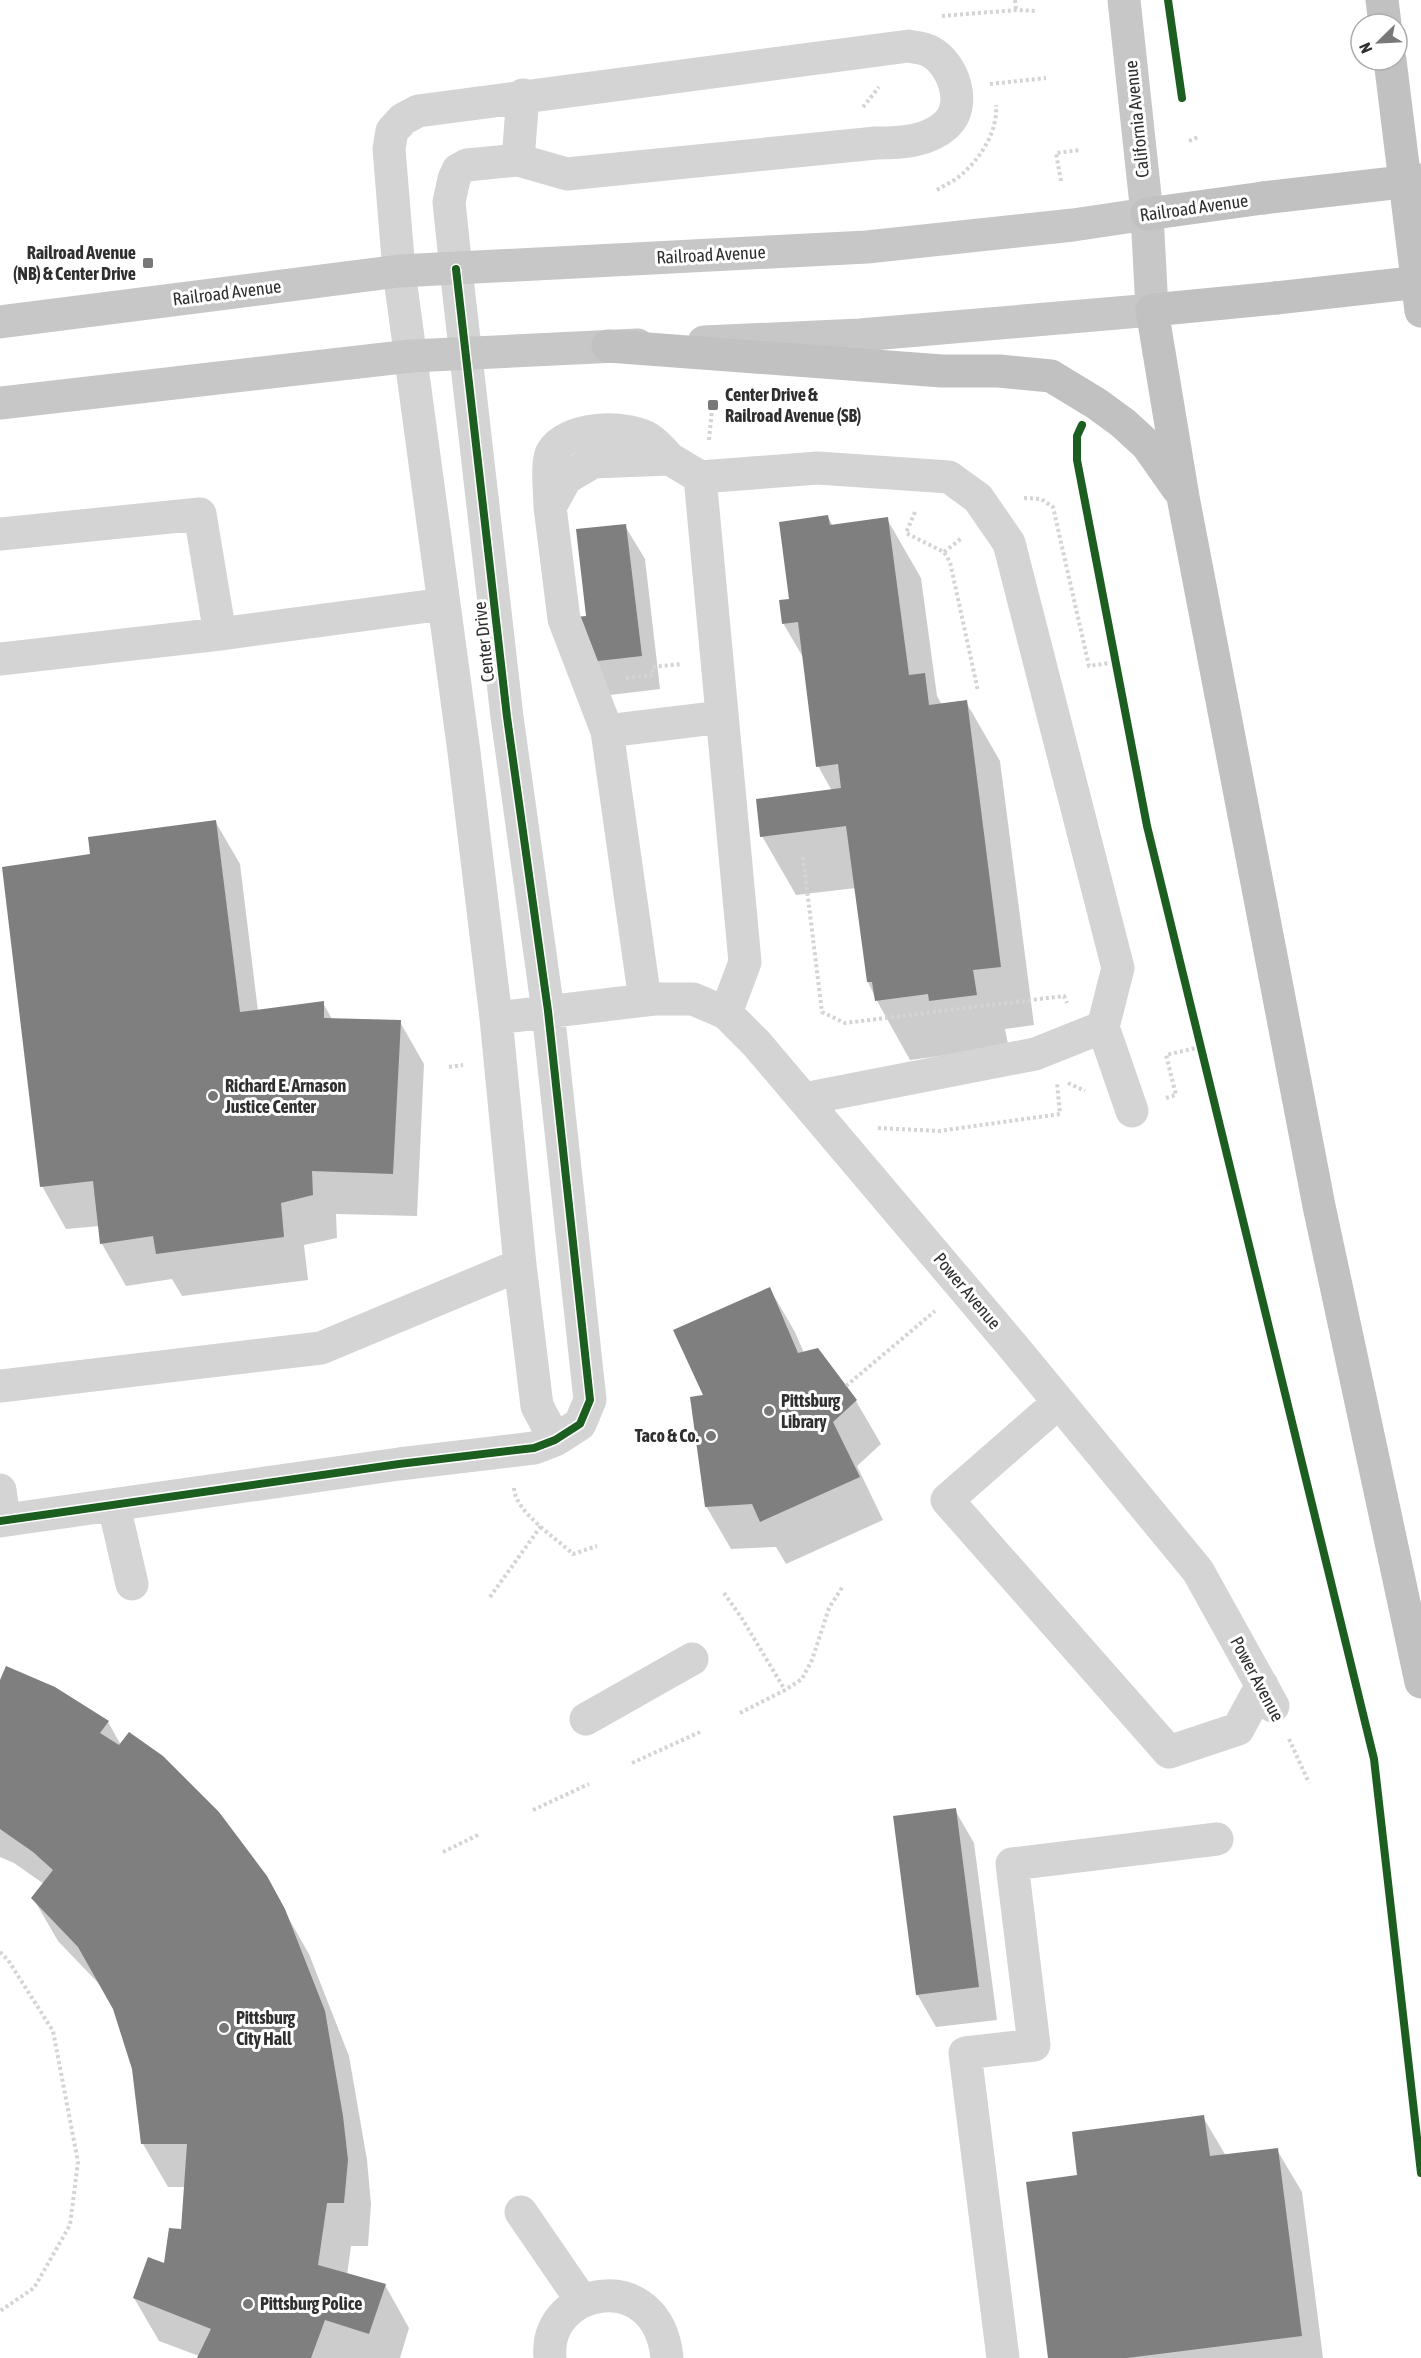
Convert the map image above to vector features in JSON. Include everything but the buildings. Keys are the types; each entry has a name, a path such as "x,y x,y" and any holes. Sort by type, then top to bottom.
{"highway":[{"path":"1391,72 1421,311"},
{"name":"Railroad Avenue","path":"1147,214 1421,180"},
{"path":"1421,282 1152,310 1184,497 1319,1206 1421,1682"},
{"path":"608,346 942,371 999,370 1050,376 1097,404 1123,423 1147,445 1184,497"}],"main road":[{"name":"California Avenue","path":"1124,0 1147,214 1152,310"},
{"name":"Railroad Avenue","path":"0,322 399,271 867,247 1073,225 1147,214"},
{"path":"0,403 411,356 860,335 1152,310"}],"street":[{"path":"909,46 930,51 945,63 954,79 956,105 948,123 930,136 902,143 876,142 567,174 518,160 523,95 909,46"},
{"name":"Center Drive","path":"523,95 418,111 403,119 392,131 390,167 399,271 496,1018 520,1265 537,1406 555,1440"},
{"name":"Center Drive","path":"1,1510 114,1506 316,1475 534,1448 555,1440 580,1424 590,1400 548,1011 507,717 448,202 453,179 458,170 467,165 518,160"},
{"path":"645,1000 607,731 564,619 550,507 566,478 593,462 670,459 700,477 818,468 949,477 978,498 1009,543 1118,968 1103,1027 1132,1112"},
{"path":"700,477 745,962 726,1014"},
{"path":"0,534 200,514 220,634"},
{"path":"0,659 220,634 444,604"},
{"path":"607,731 722,717"},
{"name":"Power Avenue","path":"496,1018 645,1000 693,999 726,1014 756,1043 804,1099 1198,1571 1267,1695"},
{"path":"804,1099 1035,1054 1103,1027"},
{"path":"0,1386 321,1348 520,1265"},
{"path":"1059,1402 946,1500 1169,1752 1238,1729 1267,1695"},
{"path":"114,1506 132,1584"},
{"path":"586,1719 692,1659"},
{"path":"1003,2358 965,2053 1034,2045 1012,1864 1217,1839"},
{"path":"521,2212 582,2301"},
{"path":"550,2358 554,2333 564,2314 582,2301 600,2296 618,2296 633,2301 651,2314 664,2335 667,2358"}],"path":[{"path":"1015,0 1016,10"},
{"path":"986,85 1046,78"},
{"path":"1189,141 1198,137"},
{"path":"1061,181 1056,153 1081,150"},
{"path":"713,400 709,440 719,440"},
{"path":"1017,500 1041,498 1053,507 1089,666 1116,662"},
{"path":"918,504 906,533 944,552 950,562 978,691"},
{"path":"1113,650 1118,673"},
{"path":"588,681 653,675 652,667 717,660"},
{"path":"803,857 822,1012 845,1023 1064,996 1068,1005"},
{"path":"1197,1036 1203,1059"},
{"path":"1162,1088 1164,1098 1176,1095 1166,1055 1200,1047"},
{"path":"873,1127 939,1131 1060,1114 1057,1083 1071,1083 1088,1092"},
{"path":"846,1386 920,1323"},
{"path":"513,1485 514,1496 520,1507 573,1554 597,1546"},
{"path":"490,1597 542,1526"},
{"path":"740,1713 802,1679 812,1660 829,1608 843,1586"},
{"path":"724,1593 785,1690"},
{"path":"632,1763 700,1732"},
{"path":"532,1810 589,1784"},
{"path":"443,1852 478,1835"},
{"path":"0,1952 8,1960 53,2031 78,2162 70,2225 34,2288 0,2311"}],"cycle path":[{"path":"1168,0 1182,98"},
{"path":"0,1521 399,1464 534,1448 555,1440 580,1424 590,1400 548,1011 507,717 456,269"},
{"path":"1082,425 1077,436 1077,460 1147,826 1374,1759 1421,2173"}],"place":[{"name":"Railroad Avenue (NB) & Center Drive","path":"148,263"},
{"name":"Center Drive & Railroad Avenue (SB)","path":"713,405"},
{"name":"Richard E. Arnason Justice Center","path":"213,1096"},
{"name":"Pittsburg Library","path":"769,1411"},
{"name":"Taco & Co.","path":"711,1436"},
{"name":"Pittsburg City Hall","path":"224,2028"},
{"name":"Pittsburg Police","path":"248,2304"}]}
